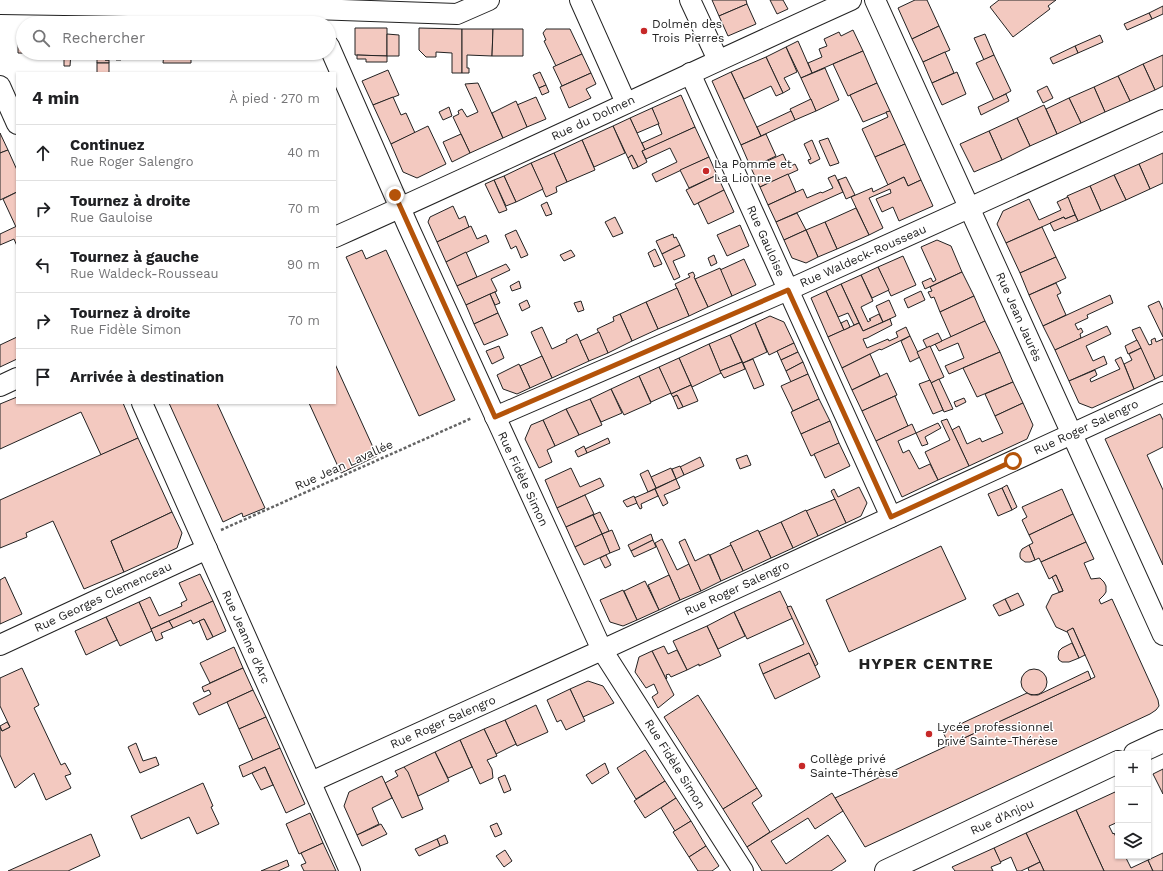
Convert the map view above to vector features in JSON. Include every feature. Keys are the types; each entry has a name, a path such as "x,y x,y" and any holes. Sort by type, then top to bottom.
{"street":[{"path":"0,4 316,16 457,14 489,0"},
{"path":"580,0 626,103"},
{"path":"690,0 718,60"},
{"name":"Rue du Dolmen","path":"336,237 851,0"},
{"name":"Rue Jean Jaurès","path":"875,0 1163,635"},
{"name":"Rue Fidèle Simon","path":"335,60 400,208 602,650 743,871"},
{"name":"Rue Gauloise","path":"690,73 891,517"},
{"path":"0,86 16,122"},
{"name":"Rue Waldeck-Rousseau","path":"495,417 788,290 1163,120"},
{"path":"0,386 16,378"},
{"name":"Rue Roger Salengro","path":"311,782 1163,392"},
{"name":"Rue Jeanne d'Arc","path":"142,404 211,541 311,782 350,871"},
{"name":"Rue Georges Clemenceau","path":"0,645 211,541"},
{"path":"1141,751 1163,741"},
{"name":"Rue d'Anjou","path":"886,871 1115,763"}],"path":[{"name":"Rue Jean Lavallée","path":"211,541 473,417"}],"building":[{"path":"712,0 746,0 747,4 719,16"},
{"path":"770,0 783,0 788,9 777,14"},
{"path":"915,0 927,0 939,26 912,39 898,8"},
{"path":"999,0 1056,0 1048,6 1050,9 1013,37 990,7"},
{"path":"747,4 756,24 728,36 719,16"},
{"path":"1163,6 1163,14 1152,19 1149,13"},
{"path":"1149,13 1152,19 1127,30 1124,24"},
{"path":"939,26 950,50 923,62 912,39"},
{"path":"355,28 387,28 387,56 355,55"},
{"path":"419,28 462,29 462,73 452,73 452,53 436,52 436,57 426,57 419,50"},
{"path":"462,29 493,29 492,56 467,55 467,68 469,68 469,73 462,73"},
{"path":"493,29 523,29 523,56 492,56"},
{"path":"546,29 570,29 582,54 556,66 544,41 546,40 543,33"},
{"path":"853,30 863,51 812,73 808,63 822,57 819,49 827,46 824,39 839,32 841,36"},
{"path":"387,34 399,35 399,56 387,56"},
{"path":"985,34 994,55 984,60 974,38"},
{"path":"1100,35 1103,42 1078,53 1075,46"},
{"path":"798,41 812,73 801,78 786,47"},
{"path":"1075,46 1078,53 1053,64 1050,58"},
{"path":"786,47 797,72 784,78 790,89 783,93 766,57"},
{"path":"863,51 877,83 848,96 833,64"},
{"path":"945,52 954,73 932,83 923,62"},
{"path":"582,54 591,73 562,86 553,67"},
{"path":"357,55 387,56 387,62 366,62 366,59 357,59"},
{"path":"994,55 1011,91 994,100 976,63"},
{"path":"1163,55 1163,86 1155,90 1143,64"},
{"path":"766,57 783,93 776,96 771,86 744,99 731,72"},
{"path":"64,60 70,60 70,66 64,66"},
{"path":"97,60 109,60 109,63 97,63"},
{"path":"163,60 191,60 191,63 163,63"},
{"path":"97,63 109,63 109,72 97,72"},
{"path":"1143,64 1155,90 1130,101 1118,76"},
{"path":"825,68 839,100 816,111 801,78"},
{"path":"388,70 399,95 373,105 362,81"},
{"path":"540,72 546,85 539,88 533,75"},
{"path":"731,72 761,136 741,145 712,81"},
{"path":"957,72 966,94 942,105 932,83"},
{"path":"591,73 596,84 586,89 591,98 569,108 560,87"},
{"path":"1118,76 1130,101 1105,112 1094,87"},
{"path":"478,83 503,138 470,153 453,117 459,114 458,111 462,109 467,117 478,112 465,84"},
{"path":"877,83 890,111 863,122 850,95"},
{"path":"546,85 549,92 542,95 539,88"},
{"path":"1047,86 1053,98 1043,103 1037,91"},
{"path":"1094,87 1105,112 1081,123 1069,98"},
{"path":"1006,94 1009,101 981,115 978,107"},
{"path":"681,95 695,127 645,150 642,143 662,134 652,108"},
{"path":"393,97 401,115 406,113 415,133 391,144 373,105"},
{"path":"536,97 546,119 527,127 517,105"},
{"path":"1069,98 1081,123 1057,134 1046,109"},
{"path":"811,99 816,111 795,120 790,109"},
{"path":"516,101 527,127 503,138 492,113"},
{"path":"1044,105 1057,134 1030,146 1017,118"},
{"path":"449,107 452,116 443,120 439,112"},
{"path":"652,108 659,124 637,133 630,118"},
{"path":"791,111 795,120 761,136 757,127"},
{"path":"890,111 905,144 875,157 862,129 888,117 886,112"},
{"path":"630,118 645,150 642,151 647,162 638,167 632,155 628,158 613,126"},
{"path":"1017,118 1030,146 1002,160 989,131"},
{"path":"428,126 446,164 417,178 403,172 391,144"},
{"path":"613,126 625,153 594,167 582,140"},
{"path":"695,127 709,157 656,182 652,174 677,162 670,148 646,159 642,151"},
{"path":"989,131 1002,160 974,172 960,144"},
{"path":"0,133 8,150 0,153"},
{"path":"461,134 470,153 452,162 443,142"},
{"path":"766,134 776,156 751,168 741,145"},
{"path":"828,138 839,163 830,166 819,141"},
{"path":"582,140 595,170 567,182 554,153"},
{"path":"812,140 820,159 810,164 808,160 811,159 804,144"},
{"path":"905,144 921,180 908,186 904,177 888,185 875,157"},
{"path":"8,150 16,168 16,192 0,200 0,153"},
{"path":"554,153 567,182 556,187 557,192 546,197 531,163"},
{"path":"1163,153 1163,183 1150,189 1139,164"},
{"path":"783,154 789,167 795,164 798,170 760,187 751,168"},
{"path":"632,155 638,167 633,169 628,158"},
{"path":"709,157 717,175 689,188 680,170"},
{"path":"531,163 543,189 516,202 504,176"},
{"path":"1139,164 1150,189 1126,200 1114,175"},
{"path":"788,174 796,192 768,205 760,187"},
{"path":"717,175 724,190 694,205 686,190"},
{"path":"835,175 843,192 776,222 768,205 803,189 807,198 821,192 822,193 833,188 828,178"},
{"path":"1114,175 1126,200 1101,211 1090,186"},
{"path":"504,176 516,202 506,206 494,180"},
{"path":"846,177 855,195 846,199 838,180"},
{"path":"904,177 908,186 921,180 933,206 899,221 893,207 882,212 876,199 891,193 890,189 869,198 883,228 869,235 851,197 872,188 873,192"},
{"path":"494,180 507,210 499,213 485,184"},
{"path":"1090,186 1101,211 1078,221 1067,196"},
{"path":"724,190 734,212 708,224 698,203"},
{"path":"16,192 16,227 3,199"},
{"path":"1068,197 1075,215 1065,219 1064,217 1006,243 997,224 1003,211 1029,199 1039,220 1061,210 1057,202"},
{"path":"547,202 552,214 546,216 541,205"},
{"path":"453,206 459,219 465,216 469,227 437,242 428,222 430,217"},
{"path":"856,208 869,235 837,249 825,222"},
{"path":"797,213 806,230 784,240 776,222"},
{"path":"1075,215 1078,221 1054,231 1050,223 1064,217 1065,219"},
{"path":"615,217 623,233 613,237 605,222"},
{"path":"825,222 837,249 818,257 806,230"},
{"path":"740,225 749,246 727,256 717,235"},
{"path":"16,226 16,244 14,239 0,245 0,234"},
{"path":"471,226 477,239 486,235 489,242 446,262 437,242"},
{"path":"1042,227 1056,257 1020,273 1006,243"},
{"path":"516,230 528,255 521,258 516,246 511,249 505,235"},
{"path":"806,230 818,257 806,263 792,258 784,240"},
{"path":"673,234 674,238 676,237 680,245 662,254 656,241"},
{"path":"937,240 951,246 962,272 925,289 922,282 931,278 933,282 936,280 921,247"},
{"path":"680,245 685,256 673,261 680,277 674,280 662,254"},
{"path":"655,249 662,264 654,267 648,253"},
{"path":"362,250 366,259 386,250 455,400 419,416 346,257"},
{"path":"571,250 575,256 564,261 560,255"},
{"path":"466,252 477,277 457,286 446,262"},
{"path":"714,255 717,263 711,266 708,258"},
{"path":"903,256 916,285 891,296 878,267"},
{"path":"1056,257 1066,278 1029,295 1020,273"},
{"path":"744,259 756,285 732,296 720,270"},
{"path":"506,264 510,270 491,279 497,291 466,305 457,286"},
{"path":"878,267 889,290 872,298 861,275"},
{"path":"720,268 732,296 708,307 695,279"},
{"path":"693,272 708,307 689,316 675,284 690,277 688,274"},
{"path":"962,272 974,296 940,312 934,297 931,298 928,292 932,291 930,287"},
{"path":"861,275 873,301 861,307 868,322 871,320 869,319 879,314 883,322 863,331 841,284"},
{"path":"519,281 521,288 512,291 510,286"},
{"path":"1056,283 1061,293 1057,295 1066,315 1043,326 1029,295"},
{"path":"841,284 859,323 854,325 848,313 838,317 826,291"},
{"path":"677,288 689,316 658,329 646,302"},
{"path":"826,291 844,330 828,337 811,298"},
{"path":"921,291 925,300 908,308 904,299"},
{"path":"495,292 500,303 495,305 490,294"},
{"path":"490,294 498,313 474,324 466,305"},
{"path":"1110,295 1113,303 1087,315 1088,318 1075,324 1078,330 1081,328 1083,332 1080,334 1081,338 1055,350 1043,326"},
{"path":"974,296 985,321 951,337 940,312"},
{"path":"527,300 530,307 522,311 519,304"},
{"path":"889,300 896,316 883,322 876,306"},
{"path":"581,301 584,310 578,312 574,303"},
{"path":"1159,301 1163,310 1163,337 1148,306"},
{"path":"646,302 658,329 632,341 620,314"},
{"path":"498,313 508,335 484,345 474,324"},
{"path":"620,314 632,341 608,353 597,329 614,321 613,317"},
{"path":"770,316 784,322 794,343 769,355 755,323"},
{"path":"890,319 892,325 863,339 867,348 888,339 889,341 898,337 896,332 906,327 910,336 842,368 828,337 859,323 863,331"},
{"path":"847,320 850,327 844,330 841,323"},
{"path":"985,321 1000,352 949,374 945,366 964,358 958,343 939,351 935,344"},
{"path":"755,323 767,352 743,363 730,335"},
{"path":"1107,326 1111,334 1086,346 1093,361 1104,356 1107,364 1069,381 1055,350"},
{"path":"542,327 552,349 567,342 566,340 577,334 589,361 552,378 531,332"},
{"path":"1140,327 1149,345 1152,344 1151,340 1155,338 1156,342 1163,339 1163,375 1155,379 1132,330"},
{"path":"599,332 608,353 589,361 580,341"},
{"path":"938,333 942,341 927,348 923,340"},
{"path":"730,335 742,362 720,371 709,344"},
{"path":"910,336 920,357 910,362 901,341"},
{"path":"16,337 16,359 0,367 0,345"},
{"path":"1137,340 1141,348 1128,354 1125,346"},
{"path":"794,343 798,352 781,360 777,351"},
{"path":"709,344 721,373 692,387 679,358"},
{"path":"499,346 504,358 492,364 486,351"},
{"path":"930,346 944,377 931,383 917,352"},
{"path":"1141,348 1155,379 1134,389 1124,364 1132,360 1129,354"},
{"path":"798,352 803,362 786,371 781,360"},
{"path":"1000,352 1013,382 977,397 963,368"},
{"path":"870,354 880,376 852,390 842,368"},
{"path":"542,356 552,378 530,388 520,366"},
{"path":"1121,357 1134,389 1092,408 1079,403 1069,381 1095,370 1097,375 1090,379 1091,382 1120,369 1115,360"},
{"path":"679,358 691,385 671,394 659,367"},
{"path":"753,359 764,385 754,389 743,363"},
{"path":"742,362 745,369 724,378 720,371"},
{"path":"803,362 808,374 791,382 786,371"},
{"path":"519,364 530,388 517,394 503,389 497,375"},
{"path":"336,366 377,456 341,473 309,404 336,404"},
{"path":"659,367 671,393 651,402 639,376"},
{"path":"887,373 897,395 862,411 852,390"},
{"path":"808,374 819,399 793,411 781,386"},
{"path":"639,376 651,403 624,415 611,389"},
{"path":"939,379 953,409 944,412 931,383"},
{"path":"930,380 943,410 933,414 919,384"},
{"path":"1013,382 1023,403 995,416 985,394"},
{"path":"691,385 698,401 683,407 677,395 673,397 671,394"},
{"path":"611,389 622,413 601,422 590,399"},
{"path":"677,395 683,407 678,409 673,397"},
{"path":"895,396 908,426 876,441 862,411"},
{"path":"16,397 16,404 123,404 138,438 101,455 81,412 0,449 0,404"},
{"path":"964,398 966,402 956,407 954,402"},
{"path":"590,399 602,425 579,435 566,409"},
{"path":"819,399 830,421 801,434 791,412"},
{"path":"1023,403 1033,425 1027,439 969,466 952,430 959,426 967,444 980,438 982,442 1003,433 995,416"},
{"path":"169,404 217,404 265,508 243,517 242,513 223,522"},
{"path":"566,409 579,435 555,446 543,420"},
{"path":"1160,414 1163,420 1163,447 1147,455 1163,490 1163,565 1105,439"},
{"path":"947,419 969,466 938,480 925,452 950,440 941,421"},
{"path":"543,420 555,446 547,450 552,462 539,468 525,439 531,425"},
{"path":"830,421 839,443 811,456 801,434"},
{"path":"938,423 941,428 925,437 928,444 922,446 916,433"},
{"path":"912,424 916,433 898,441 903,453 909,450 919,469 930,464 938,480 902,497 876,441"},
{"path":"138,438 172,512 111,541 124,572 84,589 53,521 26,533 27,537 0,548 0,500"},
{"path":"608,438 610,443 587,453 585,449"},
{"path":"839,443 850,466 825,478 814,454"},
{"path":"584,446 587,453 578,457 575,451"},
{"path":"747,455 751,465 740,469 736,459"},
{"path":"700,457 704,466 684,475 680,467"},
{"path":"680,466 684,475 676,479 672,469"},
{"path":"571,468 580,487 600,478 604,486 557,508 545,480"},
{"path":"671,468 676,479 656,488 651,477"},
{"path":"648,470 656,488 648,492 640,474"},
{"path":"676,479 680,488 664,495 668,503 663,506 655,489"},
{"path":"1007,485 1017,507 1012,510 1002,488"},
{"path":"859,487 867,503 861,516 846,523 831,491 834,489 838,497"},
{"path":"1002,488 1012,510 998,516 988,494"},
{"path":"655,489 658,496 641,504 642,508 640,509 634,498"},
{"path":"1062,489 1073,514 1029,535 1022,520 1027,517 1022,507"},
{"path":"585,495 594,514 566,527 557,508"},
{"path":"634,496 637,503 627,507 623,501"},
{"path":"835,499 846,523 818,536 806,511"},
{"path":"806,510 818,536 793,548 781,522"},
{"path":"172,512 182,533 177,548 124,572 111,541"},
{"path":"600,512 609,531 602,534 593,515"},
{"path":"1073,514 1086,542 1041,562 1039,558 1035,560 1029,545 1033,543 1029,535"},
{"path":"593,515 602,534 575,547 566,527"},
{"path":"781,522 793,548 771,558 759,532"},
{"path":"612,530 620,549 610,553 602,534"},
{"path":"758,530 771,558 743,571 730,543"},
{"path":"602,534 610,553 584,565 575,547"},
{"path":"651,534 653,540 631,551 628,545"},
{"path":"662,539 677,570 689,564 701,591 680,600 655,543"},
{"path":"685,539 695,561 709,554 721,581 701,591 679,542"},
{"path":"653,540 656,547 634,557 631,551"},
{"path":"1086,542 1094,559 1084,563 1091,579 1100,578 1106,586 1106,592 1099,600 1101,604 1112,599 1158,700 1159,706 1150,714 865,847 835,798 1095,677 1073,628 1067,632 1056,627 1046,607 1052,595 1063,591 1056,575 1049,579 1041,562"},
{"path":"731,545 743,571 721,581 710,555"},
{"path":"1029,545 1035,560 1025,562 1021,559 1020,553 1022,549"},
{"path":"941,546 966,599 849,652 826,600"},
{"path":"606,555 611,565 605,568 600,558"},
{"path":"200,574 213,601 151,629 139,602 150,597 159,616 182,606 181,603 187,600 179,583"},
{"path":"669,575 680,600 659,610 648,585"},
{"path":"1056,575 1063,591 1059,592 1052,577"},
{"path":"5,577 22,614 0,624 0,580"},
{"path":"645,581 659,610 637,620 624,591"},
{"path":"623,590 637,620 623,626 610,622 600,600"},
{"path":"780,591 793,618 747,639 734,612"},
{"path":"1018,593 1024,605 1011,611 1005,599"},
{"path":"1005,599 1011,611 999,616 993,605"},
{"path":"213,601 226,631 213,637 204,619 193,624 191,620 173,628 169,621"},
{"path":"139,602 152,631 120,646 106,617"},
{"path":"791,606 818,664 815,666 809,653 763,674 759,664 804,644 787,607"},
{"path":"734,612 745,636 718,649 707,626"},
{"path":"106,617 117,640 86,655 75,631"},
{"path":"204,619 213,637 207,640 199,621"},
{"path":"169,621 173,628 161,633 163,638 156,641 151,629"},
{"path":"707,626 721,656 687,670 673,641"},
{"path":"1073,628 1085,655 1079,658 1067,631"},
{"path":"1072,643 1079,658 1069,662 1062,662 1058,657 1059,651"},
{"path":"664,646 668,654 677,650 687,670 671,677 669,674 666,675 666,679 652,651"},
{"path":"234,647 243,668 210,683 200,663"},
{"path":"652,651 674,695 658,708 652,697 658,693 654,684 646,688 635,672 639,657"},
{"path":"809,653 820,677 775,699 763,674"},
{"path":"22,668 39,705 34,708 61,765 65,763 71,774 65,776 71,788 46,800 34,773 15,788 0,755 0,727 2,731 10,727 0,706 0,678"},
{"path":"243,668 253,690 199,715 193,703 211,694 209,690 204,692 202,687"},
{"path":"1034,669 1043,673 1047,682 1043,691 1034,695 1025,691 1021,682 1025,673"},
{"path":"1088,671 1091,679 949,745 943,732 1027,693 1031,695 1038,695"},
{"path":"588,681 603,686 614,703 583,717 570,689"},
{"path":"570,689 585,721 566,730 561,720 557,722 547,700"},
{"path":"253,690 266,717 239,729 227,702"},
{"path":"698,695 757,788 723,809 664,717"},
{"path":"536,705 548,732 517,746 505,720"},
{"path":"266,717 280,748 253,760 239,729"},
{"path":"505,720 516,744 496,754 484,729"},
{"path":"7,722 10,727 2,731 0,726"},
{"path":"484,729 497,756 487,760 492,769 493,778 480,784 460,740"},
{"path":"460,740 472,767 448,778 435,752"},
{"path":"136,743 143,761 156,757 159,765 140,773 128,747"},
{"path":"280,748 305,804 286,813 265,767 243,777 239,766"},
{"path":"645,750 665,781 636,799 617,768"},
{"path":"435,752 449,781 418,796 404,767"},
{"path":"605,763 609,773 592,784 586,775"},
{"path":"265,767 273,785 261,790 252,773"},
{"path":"404,767 408,772 423,809 402,818 385,783 398,776 395,771"},
{"path":"1163,769 1163,794 1153,774"},
{"path":"505,775 511,790 504,793 498,778"},
{"path":"382,776 392,798 372,808 379,824 357,835 344,806 349,792"},
{"path":"665,781 676,798 645,818 634,801"},
{"path":"203,783 213,806 211,807 219,824 197,834 189,817 141,839 131,816"},
{"path":"757,788 762,796 752,803 770,832 747,847 723,809"},
{"path":"1115,792 1115,823 1109,826 1115,835 1115,859 1126,859 1131,868 1148,860 1153,871 1104,871 1076,810"},
{"path":"832,793 843,811 815,829 808,818 771,841 786,864 828,835 846,861 831,871 762,871 747,847"},
{"path":"676,798 691,821 675,831 661,808"},
{"path":"1076,810 1104,871 1044,871 1026,833"},
{"path":"310,813 323,843 299,854 286,824"},
{"path":"691,821 706,846 689,857 673,832"},
{"path":"497,823 502,834 495,837 490,826"},
{"path":"381,824 387,834 362,846 357,835"},
{"path":"1026,833 1040,862 1021,871 1017,871 1011,857 1000,862 994,848"},
{"path":"91,834 100,856 68,871 8,871"},
{"path":"445,835 448,843 440,846 437,839"},
{"path":"437,839 440,846 419,856 415,849"},
{"path":"323,843 336,871 304,871 301,865 306,863 301,853"},
{"path":"706,846 719,866 712,871 698,871 689,857"},
{"path":"994,848 1001,863 991,867 993,871 955,871 952,867"},
{"path":"505,850 512,861 504,867 496,856"},
{"path":"1163,853 1163,871 1153,871 1148,860"},
{"path":"287,860 289,866 278,871 261,871"},
{"path":"1040,862 1044,871 1029,871 1028,868"}],"place":[{"name":"Dolmen des Trois Pierres","path":"644,31"},
{"name":"La Pomme et La Lionne","path":"706,171"},
{"name":"Lycée professionnel privé Sainte-Thérèse","path":"929,734"},
{"name":"Collège privé Sainte-Thérèse","path":"802,766"}],"district":[{"name":"HYPER CENTRE","path":"926,663"}],"route":[{"path":"395,195 495,417 788,290 891,517 1013,461"}]}
